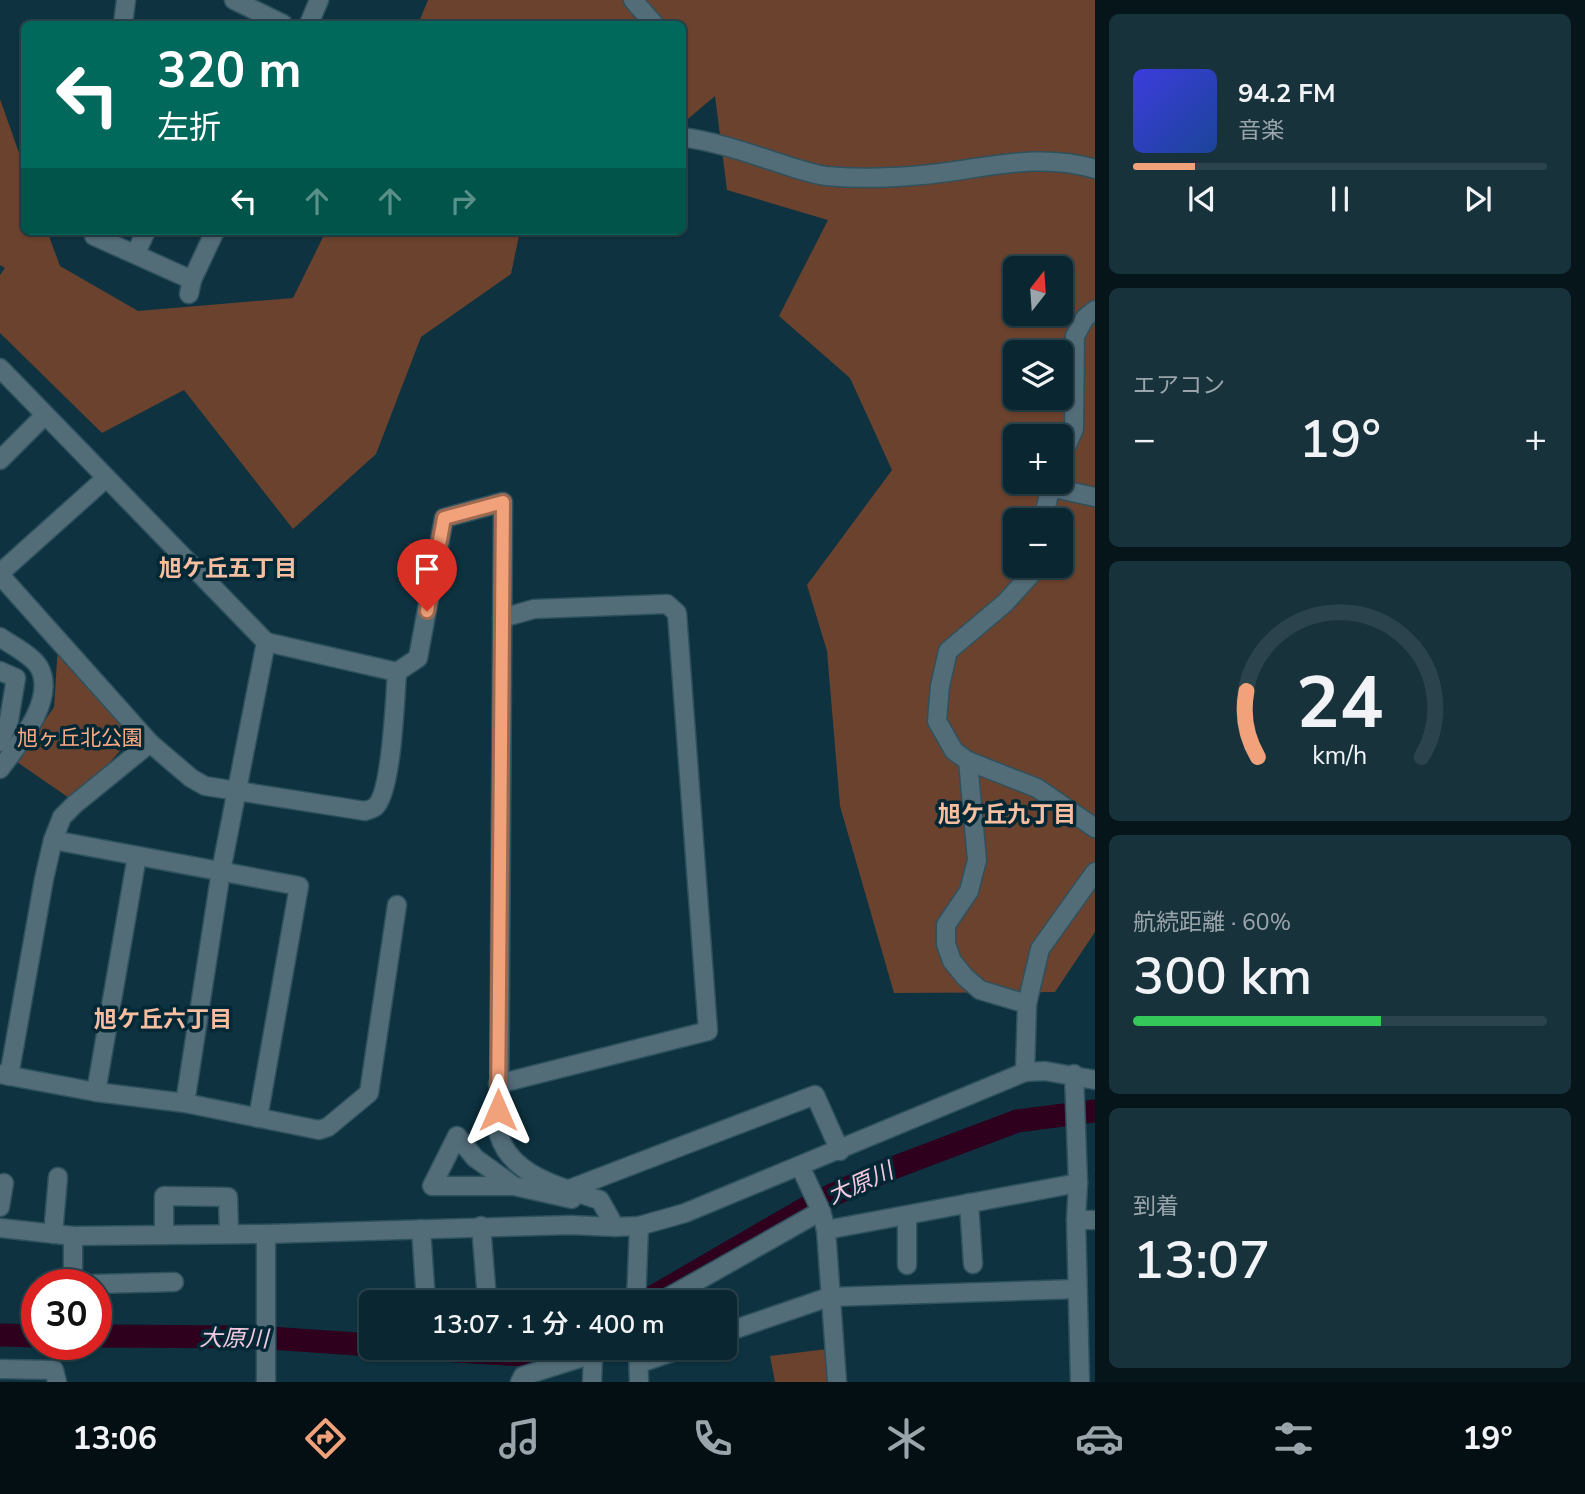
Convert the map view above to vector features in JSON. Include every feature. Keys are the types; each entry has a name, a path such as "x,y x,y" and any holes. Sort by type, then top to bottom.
{"street":[{"path":"123,21 125,0"},
{"path":"234,0 278,21"},
{"path":"310,21 319,0"},
{"path":"633,0 651,21"},
{"path":"686,138 704,140 825,176 870,178 922,175 1049,160 1095,169"},
{"path":"94,235 136,253 191,287 213,235"},
{"path":"136,253 144,235"},
{"path":"1073,431 1075,336 1085,318 1095,310"},
{"path":"0,368 266,642 397,672 418,658 444,518 503,502 499,1135 508,1155 518,1166 567,1190 600,1200 615,1227"},
{"path":"0,460 45,415"},
{"path":"106,478 0,574 150,743 198,782 236,793 365,811 376,806 384,790 389,761 397,672"},
{"path":"1073,491 1095,497"},
{"path":"1028,578 1005,603 948,651 940,686 937,721 954,751 968,761 1037,788 1095,828"},
{"path":"498,1084 708,1031 677,613 667,604 534,609 502,618"},
{"path":"0,637 38,664 42,675 41,700 28,732 0,769"},
{"path":"185,1103 221,871 266,642"},
{"path":"0,671 16,678 9,720 0,742"},
{"path":"150,743 62,817 53,840 5,1075 96,1092 185,1103 319,1130 328,1127 369,1093 397,905"},
{"path":"968,761 977,860 969,891 946,925 946,944 953,961 965,977 980,990 1027,1004"},
{"path":"53,840 299,886 258,1118"},
{"path":"96,1092 137,856"},
{"path":"1026,1072 1027,1004 1040,950 1095,872"},
{"path":"0,1228 74,1236 266,1234 481,1226 639,1226 685,1213 1026,1072 1045,1070 1095,1080"},
{"path":"1074,1074 1078,1183 1077,1289 1087,1321 1080,1382"},
{"path":"567,1190 815,1095 840,1151"},
{"path":"800,1166 821,1210 826,1230 836,1382"},
{"path":"53,1234 58,1177"},
{"path":"0,1207 4,1183"},
{"path":"826,1230 1078,1183"},
{"path":"514,1186 565,1198 600,1200"},
{"path":"164,1234 164,1196 228,1197 229,1233"},
{"path":"968,1203 973,1264"},
{"path":"681,1290 821,1210"},
{"path":"907,1216 908,1265"},
{"path":"1076,1220 1095,1220"},
{"path":"481,1226 486,1290"},
{"path":"636,1290 639,1226"},
{"path":"421,1228 425,1290"},
{"path":"266,1234 266,1382"},
{"path":"73,1269 74,1236"},
{"path":"112,1284 174,1282"},
{"path":"737,1329 829,1297 1077,1289"},
{"path":"520,1382 523,1376 572,1360"},
{"path":"592,1382 597,1360"},
{"path":"639,1360 639,1382"},
{"path":"0,1369 54,1370 57,1382"}],"green space":[{"path":"428,0 1095,0 1095,932 1055,992 894,993 840,806 827,651 807,585 892,470 850,378 779,316 828,220 727,190 715,96 686,120 686,21 419,21"},
{"path":"0,99 21,158 21,235 48,235 60,266 138,311 293,298 324,235 519,235 511,274 421,337 376,454 293,529 184,390 102,433 0,333 0,275 5,268 0,265"},
{"name":"旭ヶ丘北公園","path":"58,645 130,729 131,738 72,800 17,762 54,707"},
{"path":"827,1349 828,1382 775,1382 770,1356"}],"waterway":[{"name":"大原川","path":"665,1290 813,1204 882,1172 1017,1121 1095,1111"},
{"name":"大原川","path":"0,1335 21,1336"},
{"name":"大原川","path":"112,1336 255,1337 359,1344"}],"district":[{"name":"旭ケ丘五丁目","path":"228,568"},
{"name":"旭ケ丘九丁目","path":"1007,814"},
{"name":"旭ケ丘六丁目","path":"163,1019"}],"route":[{"path":"427,611 444,518 503,502 498,1110"}]}
